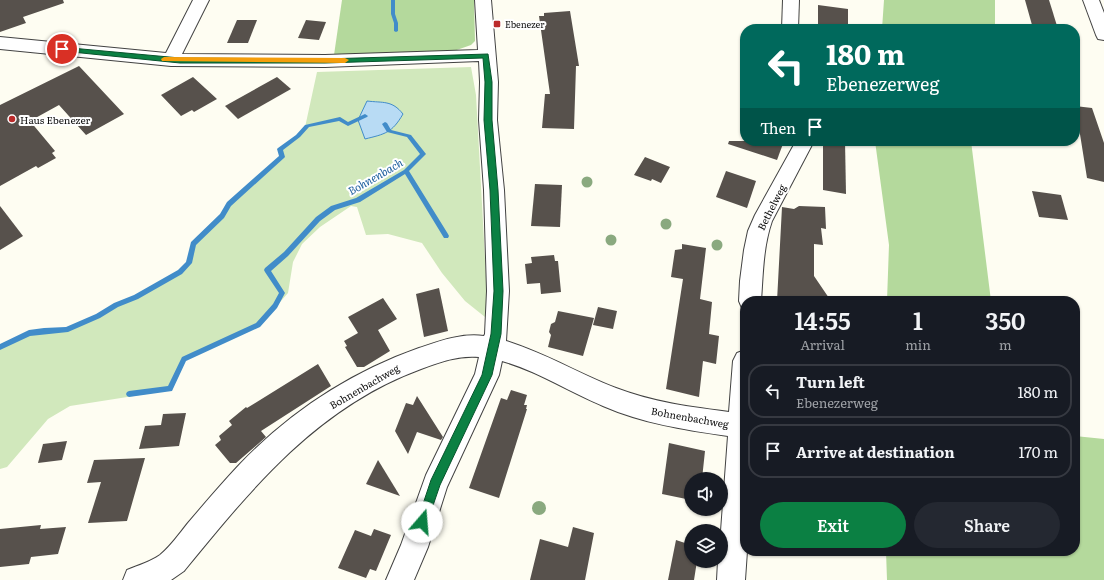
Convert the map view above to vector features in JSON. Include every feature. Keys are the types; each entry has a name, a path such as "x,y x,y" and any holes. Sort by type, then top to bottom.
{"street":[{"path":"171,60 201,0"},
{"path":"400,580 414,547 435,484 487,375 498,317 494,190 488,120 489,82 483,0"},
{"path":"790,24 791,0"},
{"path":"1091,0 1104,36"},
{"path":"0,43 171,60 325,61 486,55"},
{"name":"Bethelweg","path":"750,296 754,252 758,232 762,221 803,146"},
{"name":"Bohnenbachweg","path":"137,580 150,577 162,571 174,561 253,470 278,444 318,413 357,388 406,363 456,347 477,345 519,355 611,397 654,412 695,420 740,426"},
{"path":"731,580 740,426"}],"green space":[{"path":"342,0 474,0 475,41 471,45 451,52 334,55"},
{"path":"884,0 995,0 995,24 882,24"},
{"path":"471,67 476,95 486,277 487,311 485,317 465,301 442,273 422,243 388,234 366,235 357,207 351,206 320,227 302,244 293,262 288,293 259,326 184,360 172,390 70,406 48,419 7,467 0,469 0,347 29,333 66,330 98,316 116,305 136,297 180,272 189,263 193,244 222,216 229,204 282,157 280,149 304,132 317,72","holes":["367,101 379,102 389,131 386,133"]},
{"path":"876,146 972,146 990,296 887,296 889,245"},
{"path":"1080,437 1104,439 1104,580 887,580 886,556 1080,556"}],"water":[{"path":"367,101 391,104 403,114 395,125 387,132 365,139 358,120"}],"building":[{"path":"0,0 63,0 64,3 23,17 26,23 0,32"},
{"path":"1025,0 1049,0 1056,24 1032,24"},
{"path":"818,5 848,9 848,24 818,24"},
{"path":"570,11 579,66 576,66 574,129 542,128 545,94 550,94 539,16 544,16 544,13"},
{"path":"237,20 257,20 248,43 227,43"},
{"path":"306,20 326,22 319,40 298,38"},
{"name":"Haus Ebenezer","path":"79,66 124,114 86,135 59,105 30,121 55,151 52,153 56,158 38,168 36,166 0,186 0,105"},
{"path":"193,77 217,99 194,112 192,110 181,116 161,95"},
{"path":"277,77 291,89 238,119 225,106"},
{"path":"1080,107 1092,108 1104,143 1104,182 1087,178 1080,134"},
{"path":"729,141 740,141 740,146 782,146 777,160 728,144"},
{"path":"823,146 845,146 846,194 823,190"},
{"path":"645,157 670,167 661,183 652,179 651,181 634,175"},
{"path":"726,171 756,181 747,208 716,197"},
{"path":"535,184 562,185 560,227 531,226"},
{"path":"1032,191 1061,195 1068,220 1039,217"},
{"path":"0,206 23,236 0,250"},
{"path":"799,206 825,207 826,229 821,228 823,245 814,244 814,276 828,296 777,296 782,207 794,209"},
{"path":"682,244 706,248 700,299 712,302 709,334 719,336 716,364 703,361 699,397 666,389 683,279 671,277 675,250 682,249"},
{"path":"554,255 555,261 558,261 561,292 541,294 540,283 527,284 525,264 532,263 531,257"},
{"path":"439,288 448,331 424,337 416,294"},
{"path":"383,298 397,319 378,330 390,351 364,367 357,367 345,347 347,346 344,341 358,333 348,317"},
{"path":"598,307 617,311 613,329 593,325"},
{"path":"558,311 594,318 583,356 548,347 551,335 549,332 551,324 555,322"},
{"path":"318,364 331,386 261,431 266,437 236,463 230,463 215,445 221,440 219,436 232,425 229,421 246,407 247,408"},
{"path":"511,390 527,395 524,405 527,405 527,409 499,498 469,488 501,398 507,400"},
{"path":"417,396 443,437 441,440 417,432 408,454 395,431 406,403 413,405"},
{"path":"186,413 179,446 139,449 145,426 161,425 163,414"},
{"path":"67,441 62,460 38,463 43,444"},
{"path":"669,443 705,451 703,472 684,472 684,499 662,494"},
{"path":"145,458 127,521 88,523 101,482 87,483 94,460"},
{"path":"378,460 400,496 366,484"},
{"path":"41,525 40,529 66,527 58,554 31,557 29,564 0,567 0,529"},
{"path":"573,527 594,533 585,580 530,580 540,539 568,547"},
{"path":"374,529 391,535 376,571 370,569 366,578 338,568 355,530 371,536"},
{"path":"676,540 684,543 684,568 696,568 694,580 668,580"}],"waterway":[{"name":"Bohnenbach","path":"393,0 393,14 396,23 396,31"},
{"name":"Bohnenbach","path":"0,347 29,333 66,330 98,316 116,305 136,297 180,272 189,263 193,244 222,216 229,204 282,157 280,149 298,136 307,126 340,119 348,124 365,116"},
{"name":"Bohnenbach","path":"385,124 389,131 409,136 423,154 406,171"},
{"name":"Bohnenbach","path":"129,394 170,389 184,359 258,325 275,306 282,293 267,270 286,254 318,219 333,208 358,200 406,171"},
{"path":"406,171 446,236"}],"slow traffic":[{"path":"164,59 345,60"}],"place":[{"name":"Ebenezer","path":"497,24"},
{"name":"Haus Ebenezer","path":"12,119"}],"route":[{"path":"62,49 180,60 325,61 486,55 489,82 488,120 494,190 498,291 498,317 496,334 487,375 435,484 422,522"}]}
